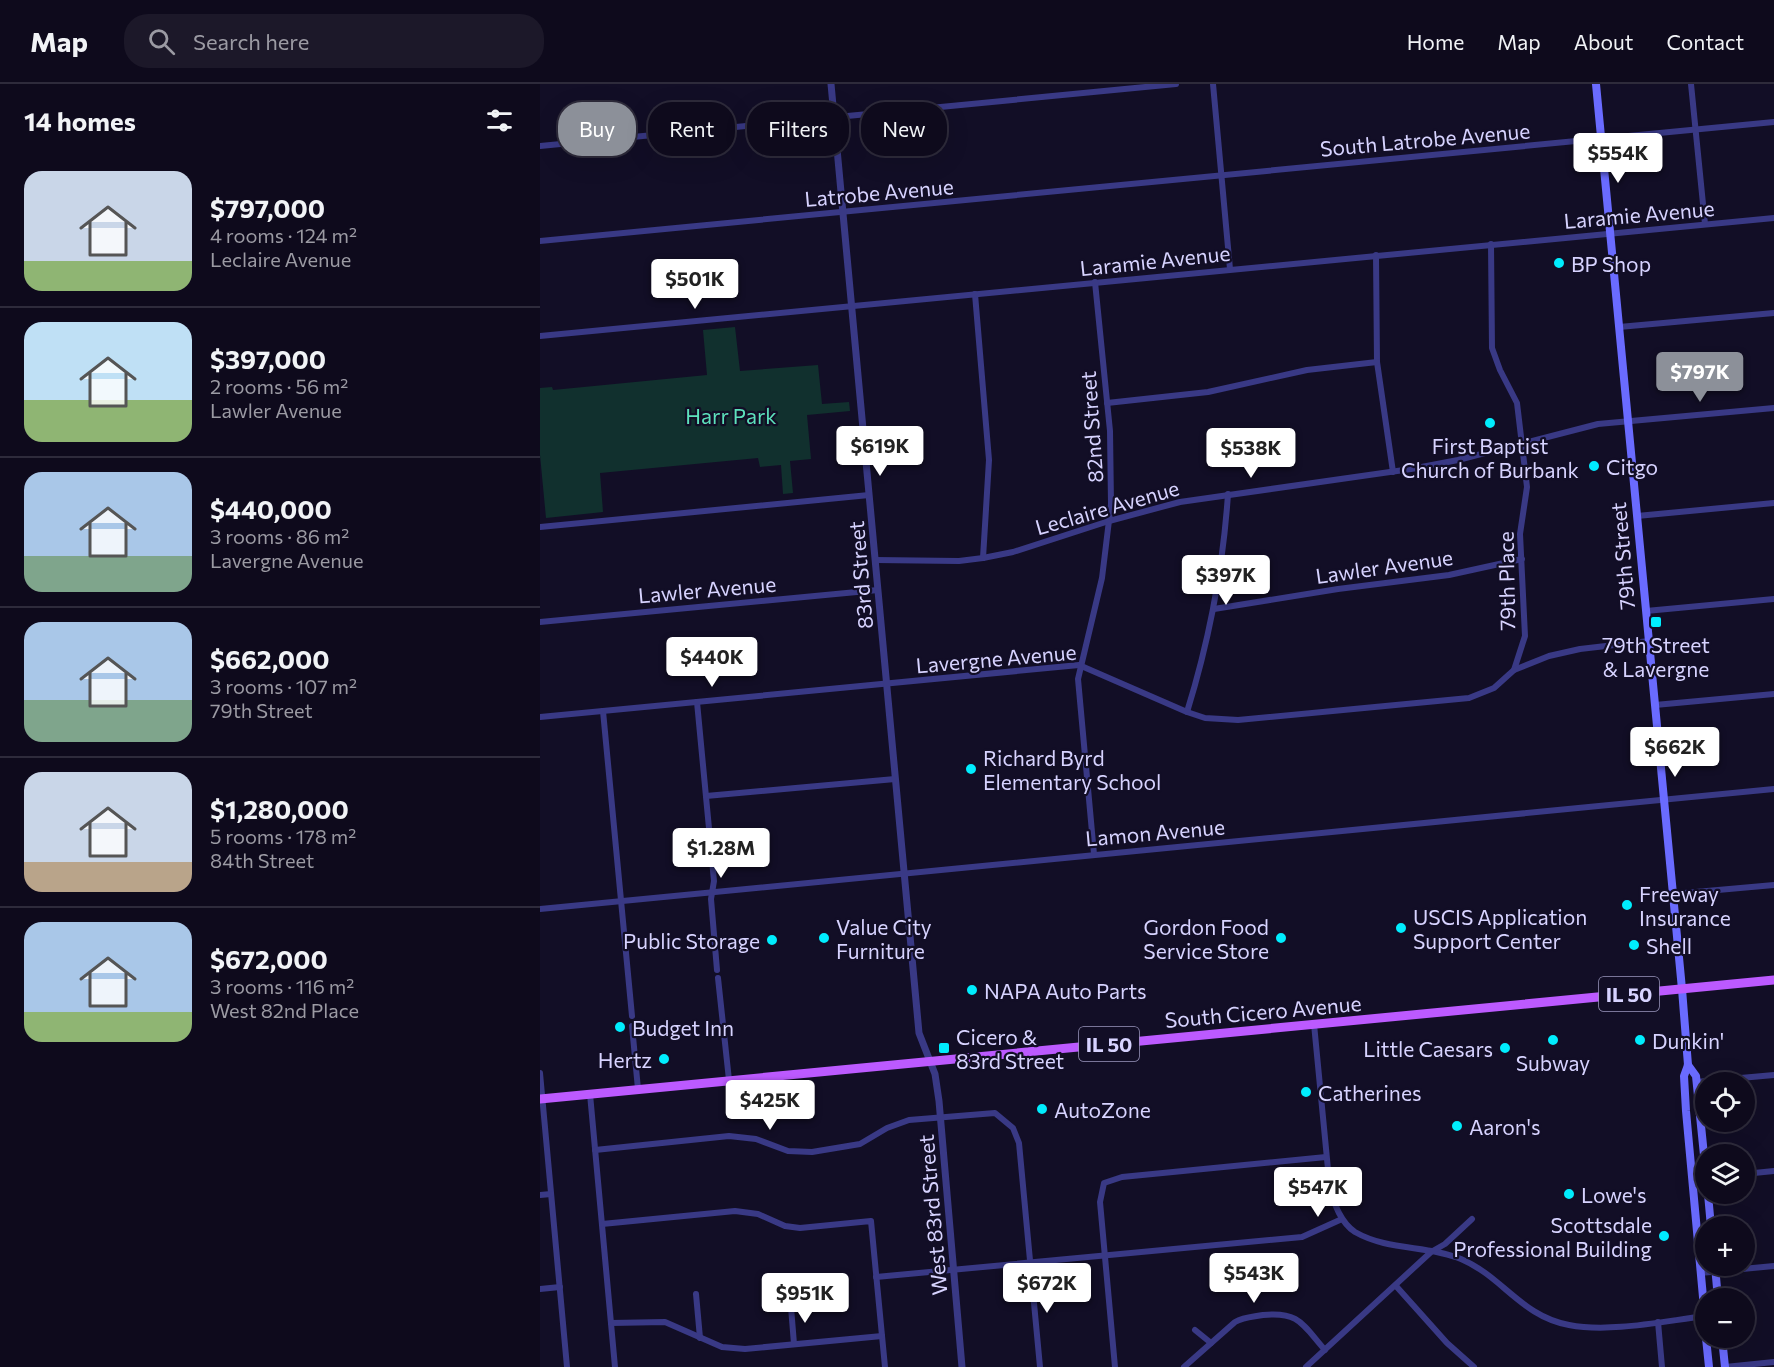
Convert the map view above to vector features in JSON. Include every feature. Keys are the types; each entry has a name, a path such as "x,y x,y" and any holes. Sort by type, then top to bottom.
{"main road":[{"name":"79th Street","path":"1596,84 1688,1065"},
{"name":"South Cicero Avenue","path":"541,1099 1774,980"},
{"path":"1688,1065 1695,1075"},
{"path":"1688,1065 1684,1076 1695,1216"},
{"path":"1707,1348 1709,1367"},
{"path":"1723,1348 1725,1367"}],"street":[{"name":"83rd Street","path":"831,84 833,102"},
{"path":"849,116 1176,84"},
{"path":"1213,84 1230,269"},
{"path":"1691,84 1705,224"},
{"name":"South Latrobe Avenue","path":"1222,175 1774,122"},
{"path":"540,146 747,126"},
{"name":"83rd Street","path":"838,156 919,1033 930,1061"},
{"name":"Latrobe Avenue","path":"540,241 1222,175"},
{"name":"Laramie Avenue","path":"540,336 1774,218"},
{"name":"79th Place","path":"1491,244 1492,348 1517,403 1527,487 1520,528 1524,636 1514,670"},
{"path":"1376,255 1377,362 1393,472"},
{"name":"82nd Street","path":"1094,854 1078,679 1079,665 1098,598 1109,521 1111,462 1095,282"},
{"path":"975,294 989,460 983,558"},
{"path":"1619,327 1774,313"},
{"path":"1107,403 1208,392 1307,370 1377,362"},
{"name":"Leclaire Avenue","path":"875,560 959,561 983,558 1013,552 1162,505 1393,472 1458,460 1598,424 1774,408"},
{"path":"1187,712 1214,609 1228,494"},
{"path":"540,527 869,495"},
{"path":"1637,516 1774,503"},
{"name":"Lawler Avenue","path":"1214,609 1327,590 1449,575 1522,559"},
{"name":"Lawler Avenue","path":"540,622 878,590"},
{"path":"1646,611 1774,599"},
{"name":"Lavergne Avenue","path":"540,717 1079,665 1187,712 1205,718 1238,720 1469,698 1494,688 1514,670 1564,652 1648,641"},
{"path":"1654,705 1774,694"},
{"path":"697,702 714,881 712,892 717,970"},
{"path":"603,711 632,1016"},
{"path":"706,796 895,778"},
{"name":"Lamon Avenue","path":"540,909 1774,789"},
{"path":"1673,894 1774,885"},
{"path":"718,978 729,1080"},
{"path":"1314,1024 1330,1190 1342,1219 1355,1232 1376,1240 1452,1256 1478,1267 1529,1311 1561,1324 1593,1327 1695,1317"},
{"path":"632,1026 638,1089"},
{"name":"West 83rd Street","path":"930,1061 935,1074 940,1116 962,1367"},
{"path":"540,1073 567,1367"},
{"path":"1755,1077 1774,1075"},
{"path":"590,1094 615,1367"},
{"path":"596,1150 729,1136 756,1139 788,1151 812,1152 849,1147 897,1123 940,1116 995,1113 1007,1122 1019,1143 1040,1367"},
{"path":"1115,1367 1100,1202 1104,1183 1122,1177 1326,1156"},
{"path":"1755,1173 1774,1171"},
{"path":"540,1195 551,1194"},
{"path":"602,1224 735,1211 758,1214 785,1226 800,1228 872,1221 885,1367"},
{"path":"876,1277 1302,1237 1342,1219"},
{"path":"1306,1367 1431,1252 1445,1244 1472,1219"},
{"path":"1755,1267 1774,1266"},
{"path":"1396,1286 1448,1343 1474,1367"},
{"path":"540,1289 560,1287"},
{"path":"696,1294 700,1338"},
{"path":"791,1307 794,1344"},
{"path":"1184,1367 1241,1319 1280,1313 1299,1320 1326,1350"},
{"path":"611,1323 665,1322 722,1347 746,1349 882,1336"},
{"path":"1658,1322 1662,1367"},
{"path":"1195,1330 1210,1343"},
{"path":"1725,1367 1774,1362"}],"green space":[{"name":"Harr Park","path":"735,327 740,371 818,365 822,404 849,402 850,411 807,415 811,459 790,461 793,493 783,494 781,465 760,467 758,458 600,473 603,512 546,518 540,455 540,388 552,387 553,390 707,375 703,330"}],"place":[{"name":"BP Shop","path":"1559,263"},
{"name":"First Baptist Church of Burbank","path":"1490,423"},
{"name":"Citgo","path":"1594,466"},
{"name":"79th Street & Lavergne","path":"1656,622"},
{"name":"Richard Byrd Elementary School","path":"971,769"},
{"name":"Freeway Insurance","path":"1627,905"},
{"name":"USCIS Application Support Center","path":"1401,928"},
{"name":"Value City Furniture","path":"824,938"},
{"name":"Gordon Food Service Store","path":"1281,938"},
{"name":"Public Storage","path":"772,940"},
{"name":"Shell","path":"1634,945"},
{"name":"NAPA Auto Parts","path":"972,990"},
{"name":"Budget Inn","path":"620,1027"},
{"name":"Subway","path":"1553,1040"},
{"name":"Dunkin'","path":"1640,1040"},
{"name":"Cicero & 83rd Street","path":"944,1048"},
{"name":"Little Caesars","path":"1505,1048"},
{"name":"Hertz","path":"664,1059"},
{"name":"Catherines","path":"1306,1092"},
{"name":"AutoZone","path":"1042,1109"},
{"name":"Aaron's","path":"1457,1126"},
{"name":"Lowe's","path":"1569,1194"},
{"name":"Scottsdale Professional Building","path":"1664,1236"}]}
